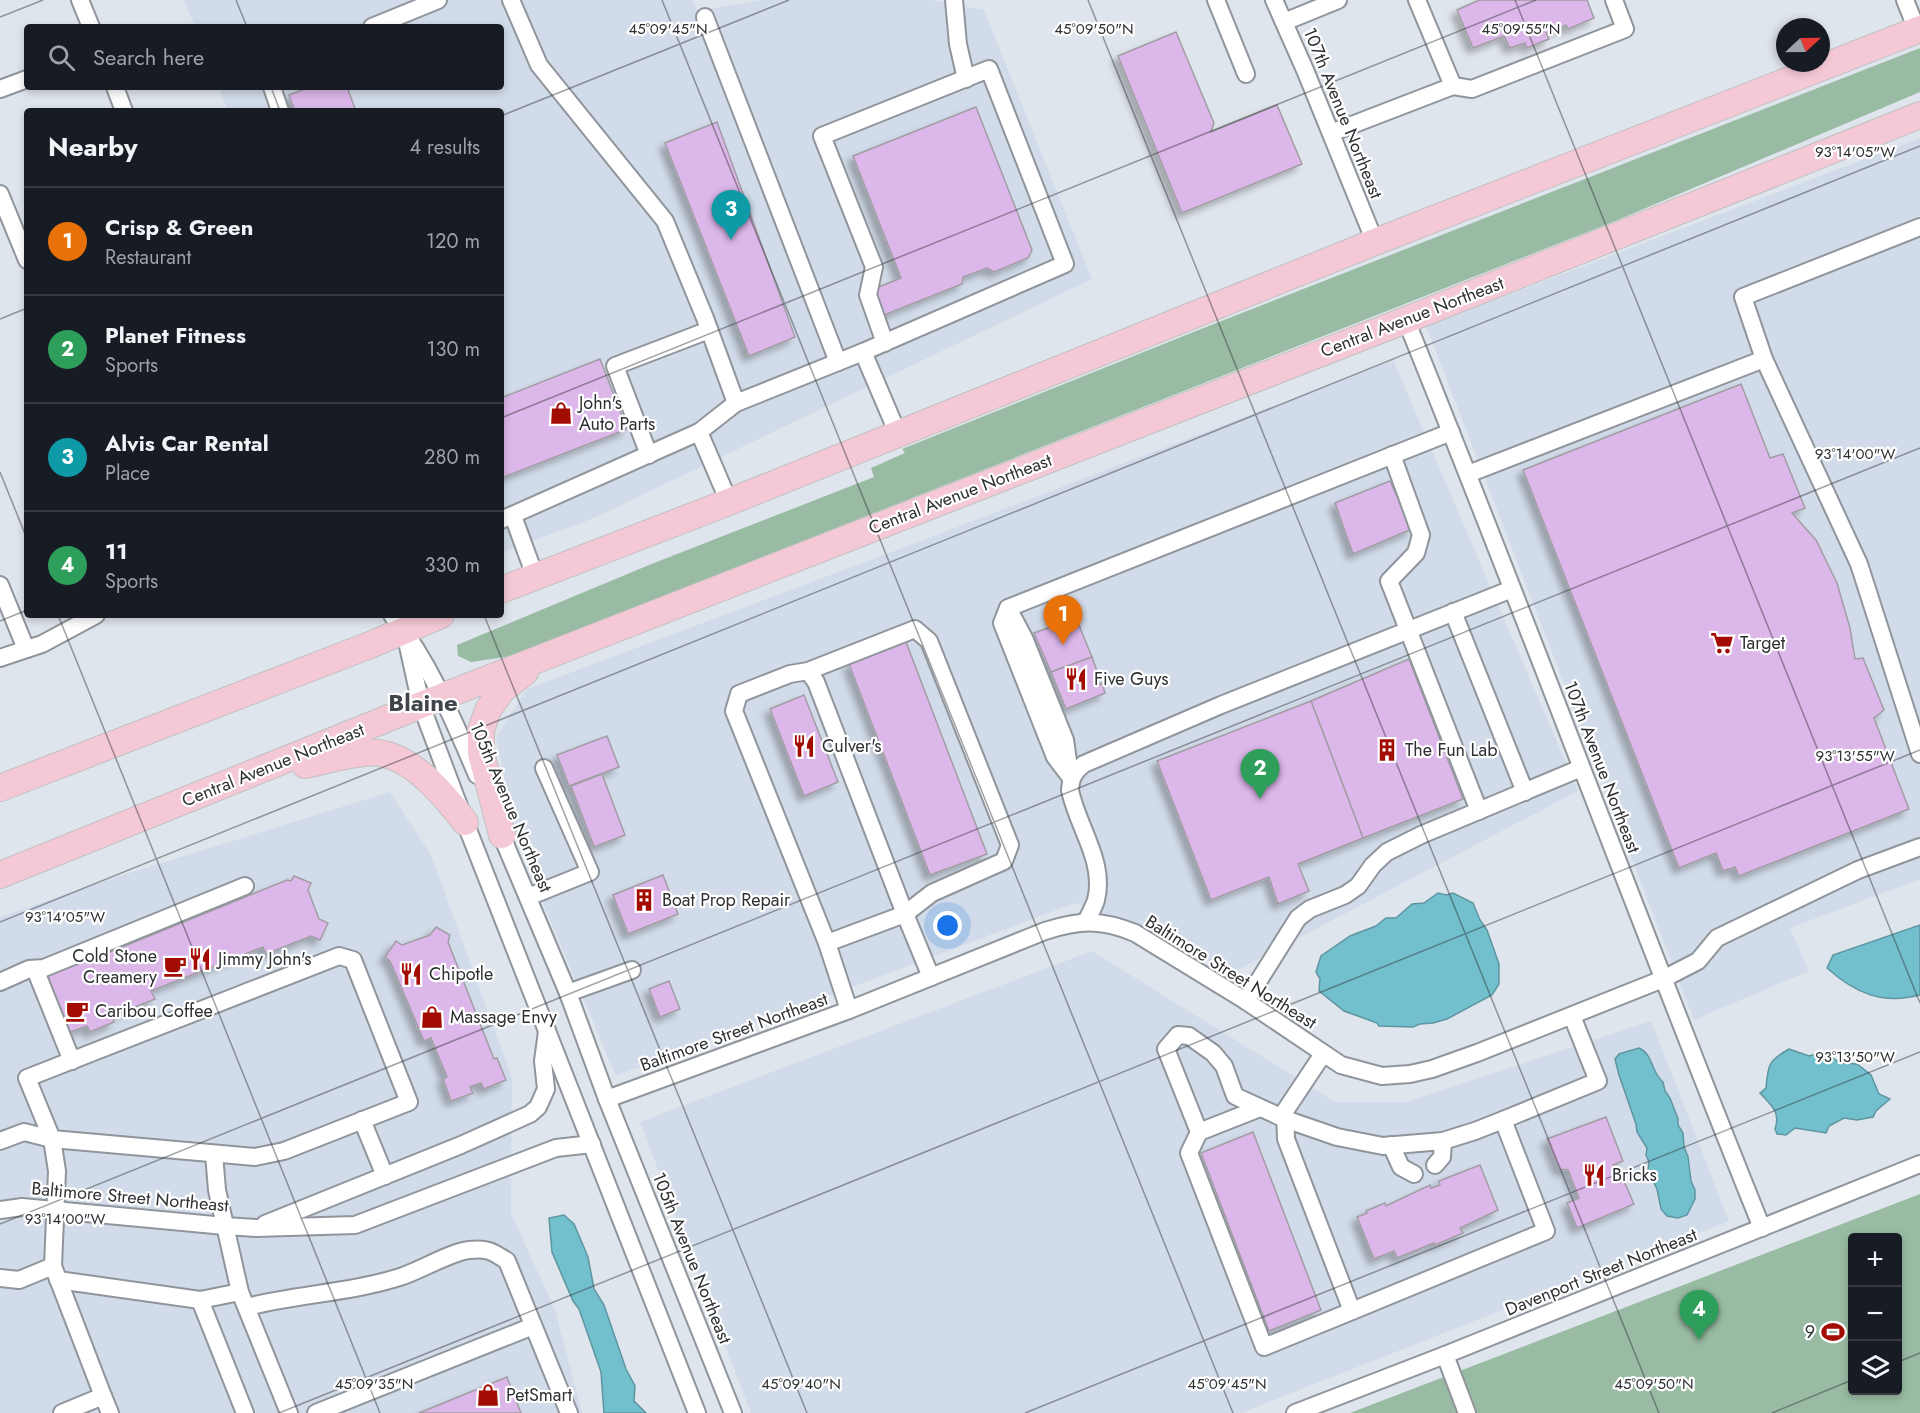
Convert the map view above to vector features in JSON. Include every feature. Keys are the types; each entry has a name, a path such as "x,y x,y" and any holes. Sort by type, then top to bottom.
{"highway":[{"path":"504,589 729,502 1375,242 1918,29"},
{"name":"Central Avenue Northeast","path":"0,875 432,701 1920,116"},
{"path":"0,788 398,623 425,618"},
{"path":"502,835 481,753 481,730 488,710 502,690 543,658"},
{"path":"255,774 359,754 379,753 398,759 428,779 465,822"}],"street":[{"path":"80,0 90,24"},
{"path":"379,24 438,0"},
{"path":"511,0 539,64 665,221 736,403"},
{"path":"954,0 958,44 966,79"},
{"path":"1215,0 1246,74"},
{"name":"107th Avenue Northeast","path":"1274,0 1375,242"},
{"path":"1284,22 1338,0"},
{"path":"1417,0 1453,86"},
{"path":"1331,133 1453,86 1472,89 1625,29 1614,0"},
{"path":"1905,0 1918,29"},
{"path":"705,17 838,362"},
{"path":"535,576 507,518 699,432 736,403 885,343 1065,264 989,69 822,136 874,267 868,295 885,343"},
{"path":"0,89 24,80"},
{"path":"116,90 123,108"},
{"path":"273,90 279,108"},
{"path":"0,194 24,253"},
{"path":"1920,227 1743,297 1764,359 1859,564 1920,754"},
{"name":"107th Avenue Northeast","path":"1406,320 1762,1228"},
{"path":"649,455 615,366 709,330"},
{"path":"863,352 898,434"},
{"path":"1468,474 1764,359"},
{"path":"699,432 729,502"},
{"path":"1071,778 1055,757 1002,623 1008,609 1451,432"},
{"path":"1392,455 1422,535 1416,553 1389,581 1479,811"},
{"path":"0,585 26,650"},
{"path":"1086,922 1096,901 1097,870 1070,790 1071,778 1075,771 1096,757 1512,589"},
{"path":"1453,612 1525,792"},
{"path":"0,657 42,644 90,618"},
{"name":"105th Avenue Northeast","path":"398,623 432,701 502,835 568,993 607,1099 733,1413"},
{"name":"105th Avenue Northeast","path":"398,623 432,701 465,822 684,1379 695,1413"},
{"path":"827,943 905,914 932,893 1004,861 1010,845 929,641 915,629 808,671 790,674 739,693 734,711 827,943 849,1010"},
{"path":"808,671 816,682 931,977"},
{"path":"528,897 590,872 544,768"},
{"path":"1246,1000 1298,918 1310,909 1345,895 1358,886 1373,865 1387,852 1421,835 1581,768"},
{"name":"Baltimore Street Northeast","path":"607,1099 849,1010 1045,931 1066,924 1086,922 1110,924 1135,933 1246,1000 1341,1065 1382,1076 1410,1074 1432,1069 1663,979 1698,961 1717,938 1858,870 1920,847"},
{"path":"0,982 29,969 44,968 245,886"},
{"path":"0,1142 24,1132 52,1139 255,1157 284,1151 409,1102 352,960 339,956 27,1078 52,1139 57,1172 56,1273 110,1413"},
{"path":"35,969 72,1061"},
{"path":"568,993 632,970"},
{"path":"1199,1132 1166,1049 1178,1035 1190,1036 1213,1053 1224,1066 1234,1096 1285,1119 1337,1137 1383,1146 1443,1141 1475,1131 1598,1081 1572,1016"},
{"name":"Baltimore Street Northeast","path":"256,1228 530,1114 538,1107 546,1089 543,1061 547,1030"},
{"path":"1323,1054 1285,1111 1286,1139 1352,1311"},
{"path":"1260,1108 1199,1132 1188,1153 1264,1347 1546,1231 1503,1120"},
{"path":"362,1120 385,1176"},
{"path":"1435,1165 1442,1157 1443,1141"},
{"name":"Baltimore Street Northeast","path":"0,1210 22,1207 256,1228 355,1225 556,1148 592,1144"},
{"path":"1390,1145 1401,1167 1414,1174"},
{"path":"214,1154 216,1184 244,1299 289,1413"},
{"name":"Davenport Street Northeast","path":"1295,1413 1920,1164"},
{"path":"0,1278 19,1280 56,1273 200,1300 244,1299 348,1290 401,1277 466,1251 489,1250 507,1261 568,1413"},
{"path":"200,1300 245,1413"},
{"path":"316,1413 533,1326"},
{"path":"1445,1355 1467,1413"},
{"path":"62,1413 103,1396"}],"shaded area":[{"path":"184,0 693,0 697,11 763,0 931,0 984,10 1092,279 594,518 504,552 504,108 227,108 220,90 504,90 504,24 194,24"},
{"path":"1920,138 1920,879 1790,928 1809,971 1694,1020 1426,326"},
{"path":"1393,360 1578,791 1234,972 1075,903 616,1076 517,842 496,737 527,689"},
{"path":"390,792 431,855 512,1078 511,1213 555,1310 582,1413 0,1413 0,917 107,880"},
{"path":"1092,951 1335,1102 1407,1102 1651,1021 1729,1221 1241,1413 751,1413 640,1122"}],"green space":[{"path":"1920,48 1920,92 1613,222 511,656 471,662 458,656 457,645 649,565 874,477 871,468 905,453 902,449 1196,331"},
{"path":"1920,1194 1920,1413 1350,1413"}],"water":[{"path":"1438,893 1446,895 1453,893 1473,903 1487,930 1499,964 1499,984 1492,995 1447,1019 1413,1027 1379,1026 1377,1023 1344,1011 1319,991 1320,979 1316,972 1321,956 1350,936 1376,926 1386,918 1396,918 1412,904 1424,903"},
{"path":"1920,925 1920,995 1893,999 1870,995 1848,984 1827,968 1833,955"},
{"path":"1639,1048 1650,1059 1656,1074 1663,1082 1683,1133 1695,1199 1687,1215 1678,1218 1667,1216 1661,1209 1657,1189 1648,1171 1647,1148 1637,1132 1615,1059 1619,1054"},
{"path":"1789,1049 1809,1056 1829,1055 1840,1063 1857,1064 1871,1075 1879,1094 1890,1099 1876,1111 1873,1117 1857,1120 1844,1118 1829,1126 1826,1133 1795,1128 1786,1135 1777,1134 1776,1113 1760,1093 1766,1088 1770,1064"},
{"path":"564,1215 574,1224 588,1257 594,1289 604,1305 626,1369 635,1386 634,1401 646,1413 604,1413 601,1372 579,1309 573,1301 552,1252 549,1218"}],"building":[{"path":"1479,0 1587,0 1594,18 1568,29 1566,25 1546,33 1549,39 1527,48 1525,43 1510,48 1504,36 1473,48 1457,10"},
{"path":"1176,32 1214,123 1211,132 1277,105 1302,164 1182,213 1118,56"},
{"path":"302,90 348,90 355,108 294,108 289,95"},
{"path":"976,107 1032,250 1028,258 994,272 987,268 963,277 962,284 884,315 874,289 901,278 853,156"},
{"path":"717,122 795,337 749,356 665,143"},
{"name":"John's Auto Parts","path":"600,359 627,429 504,477 504,397"},
{"name":"Target","path":"1741,384 1770,458 1783,454 1805,508 1792,513 1816,540 1837,583 1850,628 1855,659 1863,658 1884,710 1874,718 1909,809 1739,876 1735,867 1723,871 1716,853 1679,868 1523,470"},
{"path":"1390,481 1412,529 1353,554 1335,503"},
{"path":"1076,618 1092,657 1051,672 1034,633"},
{"path":"906,642 987,854 930,875 849,664"},
{"name":"Five Guys","path":"1092,657 1098,674 1096,675 1105,693 1066,709 1051,672"},
{"name":"The Fun Lab","path":"1409,659 1463,799 1363,838 1311,701"},
{"name":"Culver's","path":"804,695 838,782 804,796 770,709"},
{"path":"1311,701 1363,838 1298,864 1309,891 1278,904 1269,877 1211,900 1157,761"},
{"path":"607,736 619,767 569,786 557,755"},
{"path":"602,774 625,835 594,847 571,786"},
{"name":"Boat Prop Repair","path":"663,875 678,914 628,934 613,895"},
{"path":"294,876 311,883 308,890 319,919 328,923 320,940 311,936 266,954 263,947 151,991 155,999 112,1016 114,1022 90,1032 87,1026 70,1032 47,975 88,956 90,960 287,880 291,881"},
{"path":"436,927 450,935 448,942 494,1059 497,1058 506,1080 484,1089 481,1083 470,1087 473,1093 451,1101 443,1079 447,1077 431,1038 424,1041 390,961 385,957 396,941 402,945 430,935"},
{"path":"669,981 680,1009 660,1017 649,989"},
{"name":"Bricks","path":"1606,1117 1623,1161 1613,1165 1620,1182 1624,1181 1634,1204 1577,1228 1567,1203 1579,1198 1568,1170 1559,1169 1547,1139"},
{"path":"1253,1132 1321,1310 1269,1331 1201,1153"},
{"path":"1480,1165 1498,1210 1460,1228 1463,1233 1435,1245 1434,1243 1397,1258 1394,1251 1374,1259 1357,1217 1367,1213 1366,1211 1385,1203 1386,1206 1430,1185 1431,1188 1440,1185 1439,1181"},
{"name":"PetSmart","path":"507,1377 521,1413 419,1413"}],"place":[{"name":"Alvis Car Rental","path":"731,240"},
{"name":"John's Auto Parts","path":"561,413"},
{"name":"Target","path":"1722,643"},
{"name":"Crisp & Green","path":"1063,645"},
{"name":"Five Guys","path":"1076,679"},
{"name":"Culver's","path":"804,746"},
{"name":"The Fun Lab","path":"1387,750"},
{"name":"Planet Fitness","path":"1260,799"},
{"name":"Boat Prop Repair","path":"644,900"},
{"name":"Jimmy John's","path":"200,959"},
{"name":"Cold Stone Creamery","path":"175,966"},
{"name":"Chipotle","path":"411,974"},
{"name":"Caribou Coffee","path":"77,1011"},
{"name":"Massage Envy","path":"432,1017"},
{"name":"Bricks","path":"1594,1175"},
{"name":"9","path":"1833,1332"},
{"name":"11","path":"1699,1340"},
{"name":"PetSmart","path":"488,1395"}],"district":[{"name":"Blaine","path":"423,702"}]}
